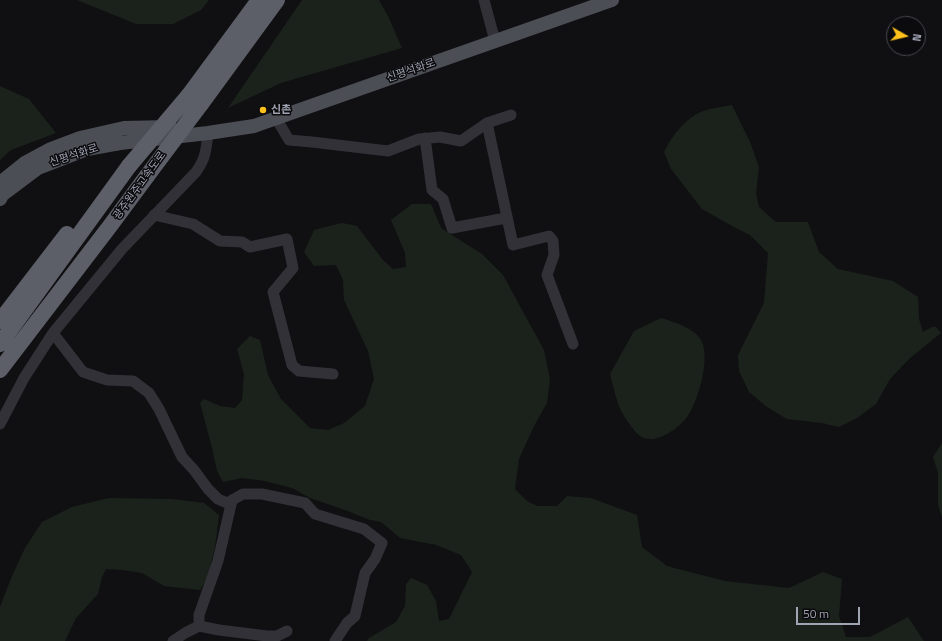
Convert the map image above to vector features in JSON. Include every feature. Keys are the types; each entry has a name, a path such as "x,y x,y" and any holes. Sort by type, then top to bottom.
{"highway":[{"name":"광주원주고속도로","path":"0,370 147,176 259,0"},
{"name":"광주원주고속도로","path":"0,344 129,166 195,100 277,0"},
{"path":"0,321 72,228 119,179"}],"main road":[{"name":"신평석화로","path":"0,199 2,195 38,168 87,149 120,143 254,126 612,0"},
{"name":"신평석화로","path":"0,183 25,163 51,149 80,138 124,128 172,127 208,133"}],"street":[{"path":"484,0 495,41"},
{"path":"276,118 289,140 388,151 425,138 440,137 461,141 487,123 511,115"},
{"path":"487,123 506,218 513,245 550,236 553,241 554,255 547,274 573,344"},
{"path":"0,424 24,378 53,333 122,249 204,162 208,133"},
{"path":"425,138 432,190 443,199 452,228 506,218"},
{"path":"154,215 193,224 220,241 242,242 250,247 287,239 293,268 273,292 292,365 300,371 333,374"},
{"path":"53,333 83,372 107,380 133,382 149,393 159,409 182,457 218,499 227,503 243,494 262,494 305,502 315,514 364,529 382,543 375,559 365,573 355,616 347,623 335,641"},
{"path":"199,626 199,615 218,561 232,500"},
{"path":"173,641 199,626 268,638 278,636 287,630"}],"shaded area":[{"path":"77,0 209,0 201,10 173,24 136,24"},
{"path":"302,0 379,0 389,18 402,48 281,83 228,108"},
{"path":"0,86 29,99 56,133 11,150 0,160"},
{"path":"732,105 750,142 759,167 756,193 759,207 776,222 808,222 819,252 838,269 893,281 918,297 919,319 923,332 932,327 936,327 941,333 909,359 890,379 876,404 857,418 839,427 822,423 787,419 767,407 749,392 739,371 738,355 764,303 768,253 750,235 702,209 671,169 664,152 675,134 690,118 703,111"},
{"path":"412,204 431,204 441,228 482,254 503,275 544,350 550,379 547,403 534,426 519,459 515,489 527,501 537,506 557,506 567,496 591,498 637,515 642,547 667,566 725,581 789,588 823,572 842,579 839,616 846,637 870,637 908,617 924,641 367,641 369,638 396,622 405,606 406,584 411,578 427,585 436,601 439,621 449,619 472,572 461,555 436,545 400,538 381,522 370,520 310,498 292,488 265,481 242,478 223,482 217,471 200,403 204,399 220,406 235,408 242,400 244,374 237,349 250,336 260,340 268,375 281,399 310,428 328,430 344,423 365,406 374,379 368,351 344,300 343,280 336,265 314,266 304,252 314,230 342,223 357,226 383,260 393,269 406,267 405,253 391,220"},
{"path":"661,318 687,328 699,337 703,344 705,354 704,365 699,389 687,417 666,435 659,438 646,439 635,431 621,410 615,395 610,374 634,331"},
{"path":"942,443 942,517 938,505 938,473 933,457"},
{"path":"109,498 172,499 204,503 219,515 215,547 208,577 200,590 164,586 142,573 106,569 102,577 98,594 76,618 65,641 0,641 0,607 25,548 42,522 72,507"}],"place":[{"name":"신촌","path":"263,110"}]}
